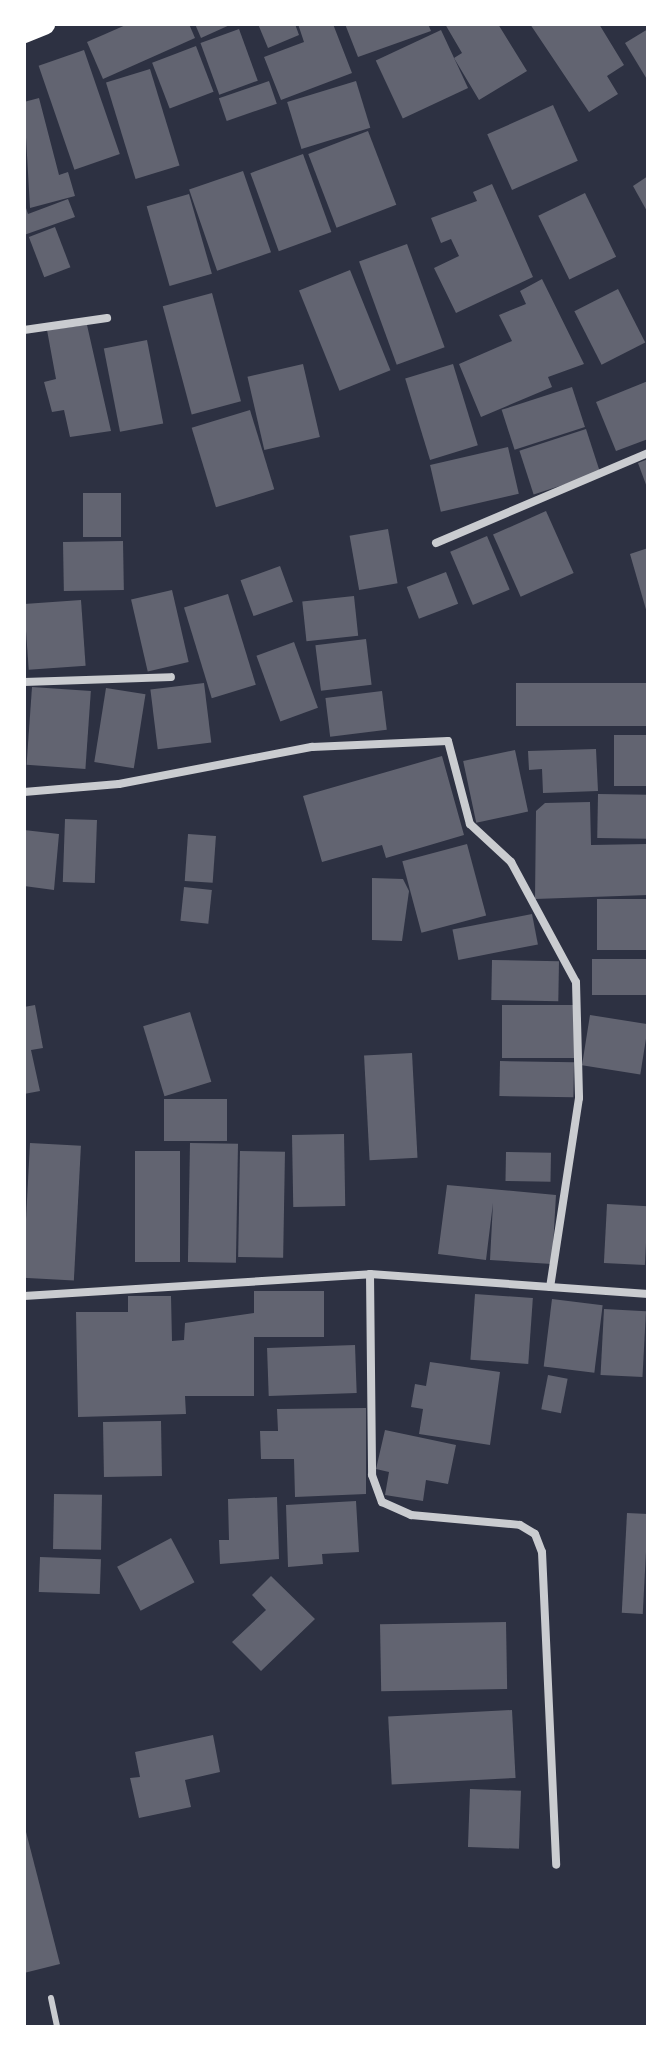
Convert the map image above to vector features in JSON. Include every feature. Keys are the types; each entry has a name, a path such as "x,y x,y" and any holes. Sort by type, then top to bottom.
{"highway":[{"path":"24,32 44,24"}],"street":[{"path":"24,330 107,318"},
{"path":"436,543 648,453"},
{"path":"24,682 171,677"},
{"path":"24,792 119,784 312,747 448,741 470,824 511,862 576,982 579,1098 550,1287"},
{"path":"370,1274 372,1475 382,1502 411,1515 520,1525 535,1534 542,1552 556,1865"},
{"path":"24,1296 370,1274 648,1294"}],"lane":[{"path":"51,1998 57,2027"}],"building":[{"path":"128,24 189,24 195,38 103,79 87,42"},
{"path":"195,24 232,24 201,38"},
{"path":"258,24 295,24 299,35 268,48"},
{"path":"298,24 333,24 352,73 281,100 264,57 304,42"},
{"path":"345,24 428,24 431,31 358,57"},
{"path":"445,24 498,24 527,71 479,100 454,58 462,53"},
{"path":"530,24 599,24 624,65 607,76 618,94 589,112"},
{"path":"239,29 258,81 219,95 200,43"},
{"path":"648,29 648,81 625,43"},
{"path":"441,30 468,88 403,118 376,60"},
{"path":"196,46 214,92 170,109 152,63"},
{"path":"84,50 120,154 74,170 39,66"},
{"path":"150,69 180,166 136,179 106,82"},
{"path":"269,81 277,104 227,121 219,98"},
{"path":"356,81 370,128 301,149 287,102"},
{"path":"39,98 59,175 68,172 75,196 30,208 24,102"},
{"path":"553,105 578,161 512,190 487,134"},
{"path":"368,131 396,205 337,228 308,154"},
{"path":"303,154 331,232 279,251 250,173"},
{"path":"243,171 271,252 217,271 189,190"},
{"path":"648,176 648,213 633,186"},
{"path":"492,184 533,277 456,313 434,268 459,256 451,239 441,243 431,218 477,201 473,192"},
{"path":"585,193 616,257 569,280 538,216"},
{"path":"189,194 212,274 170,286 147,206"},
{"path":"68,199 75,217 24,235 24,202 28,214"},
{"path":"55,227 70,267 44,277 29,237"},
{"path":"407,244 445,347 397,365 359,261"},
{"path":"350,270 390,370 339,391 299,291"},
{"path":"542,279 584,364 548,377 552,387 481,417 459,364 512,341 499,315 526,304 520,291"},
{"path":"618,289 645,342 602,365 574,311"},
{"path":"212,293 241,401 192,414 163,306"},
{"path":"87,325 111,431 70,437 64,410 52,412 44,382 56,379 47,330"},
{"path":"147,340 163,423 120,432 104,348"},
{"path":"303,364 320,437 264,450 247,377"},
{"path":"453,364 478,445 430,460 405,379"},
{"path":"648,381 648,439 616,451 596,402"},
{"path":"572,387 585,427 515,450 502,410"},
{"path":"250,410 274,489 216,507 192,428"},
{"path":"586,429 600,473 534,494 519,451"},
{"path":"508,447 519,494 441,512 430,465"},
{"path":"648,459 648,490 638,463"},
{"path":"83,493 121,493 121,537 83,537"},
{"path":"546,511 574,573 521,597 493,535"},
{"path":"388,529 398,583 359,590 350,536"},
{"path":"487,536 510,589 473,605 450,552"},
{"path":"123,541 124,590 64,591 63,542"},
{"path":"648,548 648,613 647,613 630,554"},
{"path":"280,566 293,602 254,616 241,580"},
{"path":"446,572 458,604 419,619 407,587"},
{"path":"172,590 189,662 148,672 131,599"},
{"path":"228,594 256,685 212,698 184,607"},
{"path":"354,596 358,636 306,641 302,601"},
{"path":"81,600 86,666 29,670 24,604"},
{"path":"366,639 372,685 321,691 315,645"},
{"path":"294,642 318,708 280,721 256,656"},
{"path":"204,683 211,743 158,749 150,690"},
{"path":"516,683 648,683 648,726 516,726"},
{"path":"32,687 91,691 85,769 27,765"},
{"path":"106,688 146,694 134,768 94,762"},
{"path":"382,691 387,730 330,737 325,698"},
{"path":"614,735 648,735 648,786 614,786"},
{"path":"596,749 598,791 543,793 542,769 529,770 528,751"},
{"path":"515,750 528,812 476,823 463,761"},
{"path":"442,756 464,835 386,858 382,845 322,862 303,796"},
{"path":"598,794 648,795 647,839 597,838"},
{"path":"590,802 591,845 648,844 648,895 535,899 536,811 545,803"},
{"path":"65,819 97,820 95,883 63,882"},
{"path":"24,830 59,834 54,890 24,886"},
{"path":"188,834 216,836 213,883 185,881"},
{"path":"467,844 486,915 421,933 402,861"},
{"path":"372,878 403,879 409,891 402,941 372,940"},
{"path":"184,887 212,890 208,924 180,921"},
{"path":"597,899 648,899 648,950 597,950"},
{"path":"532,914 538,944 458,960 452,929"},
{"path":"592,959 648,959 648,995 592,995"},
{"path":"492,960 559,961 558,1001 491,1000"},
{"path":"35,1005 43,1048 31,1050 40,1091 24,1094 24,1007"},
{"path":"502,1005 575,1005 575,1058 502,1058"},
{"path":"190,1012 211,1082 164,1096 143,1026"},
{"path":"590,1015 648,1024 640,1075 582,1065"},
{"path":"412,1053 417,1158 370,1160 364,1056"},
{"path":"500,1061 574,1062 573,1097 499,1096"},
{"path":"164,1099 227,1099 227,1141 164,1141"},
{"path":"344,1134 345,1206 293,1207 292,1135"},
{"path":"30,1143 81,1146 74,1280 24,1278"},
{"path":"190,1143 238,1144 236,1263 188,1262"},
{"path":"135,1151 180,1151 180,1262 135,1262"},
{"path":"240,1151 285,1152 283,1258 238,1257"},
{"path":"506,1152 551,1153 550,1182 505,1181"},
{"path":"447,1185 556,1195 552,1264 490,1260 493,1203 486,1260 438,1254"},
{"path":"607,1204 648,1206 645,1265 604,1263"},
{"path":"254,1291 324,1291 324,1337 254,1337 254,1396 185,1396 186,1414 78,1417 76,1312 128,1312 128,1296 171,1296 172,1341 184,1340 185,1323 254,1313"},
{"path":"475,1294 533,1298 528,1364 470,1360"},
{"path":"552,1299 603,1305 594,1373 544,1366"},
{"path":"604,1309 646,1311 642,1377 601,1375"},
{"path":"355,1345 357,1393 269,1396 267,1348"},
{"path":"430,1362 500,1372 490,1445 419,1434 423,1409 411,1407 415,1384 426,1386"},
{"path":"548,1375 568,1379 561,1413 541,1409"},
{"path":"366,1408 366,1494 295,1497 294,1459 261,1459 260,1431 278,1431 277,1409"},
{"path":"161,1421 162,1476 104,1477 103,1422"},
{"path":"385,1430 456,1445 448,1484 426,1480 423,1501 385,1495 389,1472 376,1469"},
{"path":"54,1494 102,1495 101,1550 53,1549"},
{"path":"277,1497 279,1559 220,1564 219,1540 229,1540 228,1499"},
{"path":"356,1501 359,1552 322,1554 323,1564 288,1567 286,1505"},
{"path":"627,1513 648,1514 643,1614 622,1613"},
{"path":"171,1538 194,1582 141,1611 117,1567"},
{"path":"40,1557 101,1559 100,1594 39,1592"},
{"path":"271,1576 315,1619 261,1671 232,1642 266,1610 252,1595"},
{"path":"506,1622 507,1689 381,1691 380,1624"},
{"path":"512,1710 516,1778 392,1784 388,1716"},
{"path":"213,1735 220,1772 185,1780 191,1807 139,1818 130,1778 140,1777 135,1752"},
{"path":"470,1789 521,1791 519,1849 468,1847"},
{"path":"24,1829 60,1964 24,1973"}]}
